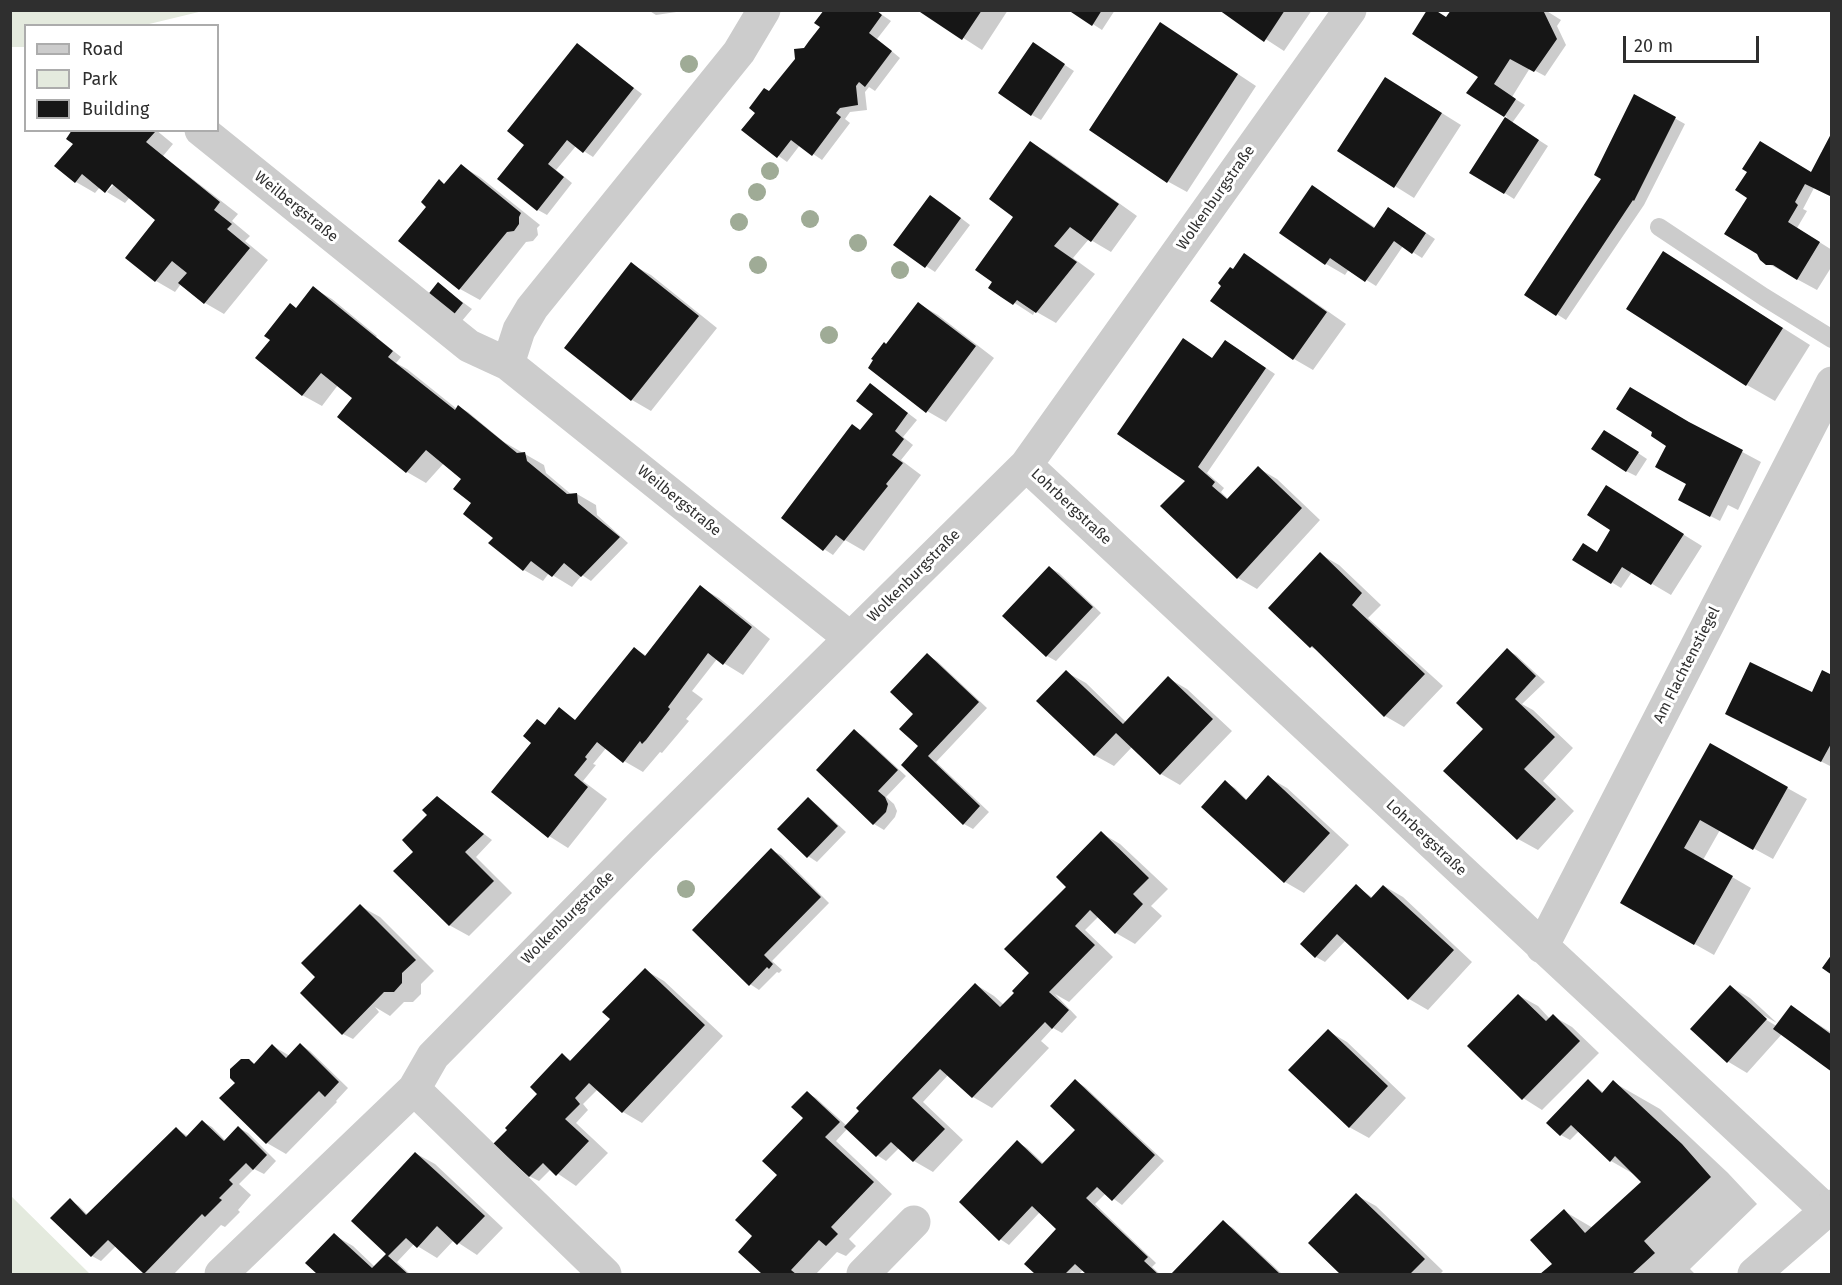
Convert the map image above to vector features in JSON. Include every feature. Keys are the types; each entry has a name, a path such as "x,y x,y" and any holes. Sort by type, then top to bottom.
{"street":[{"path":"508,364 519,330 532,308 739,52 764,10"},
{"name":"Wolkenburgstraße","path":"221,1275 414,1089 433,1056 640,845 1026,465 1350,10"},
{"name":"Weilbergstraße","path":"203,132 469,346 508,364 850,638"},
{"name":"Am Flachtenstiegel","path":"1542,946 1832,383"},
{"name":"Lohrbergstraße","path":"1026,465 1542,946 1829,1208"},
{"path":"414,1089 605,1275"},
{"path":"1754,1275 1829,1208"},
{"path":"863,1275 914,1222"}],"lane":[{"path":"1659,227 1832,339"}],"green space":[{"path":"11,10 203,11 149,24 24,24 24,47 11,47"},
{"path":"11,1196 90,1274 11,1274"}],"building":[{"path":"824,10 876,10 882,15 869,33 892,51 865,87 859,82 856,86 858,105 840,108 836,113 841,117 812,156 791,140 777,158 741,130 755,113 749,108 764,88 769,91 795,59 794,49 804,48 820,27 814,23"},
{"path":"917,10 982,10 962,40"},
{"path":"1068,10 1102,10 1092,26"},
{"path":"1219,10 1285,10 1264,42"},
{"path":"1427,10 1435,10 1446,17 1451,10 1543,10 1557,39 1534,72 1510,59 1494,84 1516,99 1504,117 1466,93 1478,77 1412,34"},
{"path":"1160,22 1238,74 1167,183 1089,130"},
{"path":"1033,42 1065,64 1031,116 998,93"},
{"path":"577,43 634,88 583,153 567,140 548,164 564,177 537,211 497,179 524,145 507,131"},
{"path":"1385,77 1442,113 1394,188 1337,151"},
{"path":"1634,94 1676,117 1634,201 1556,316 1524,295 1601,179 1594,175"},
{"path":"1505,117 1539,140 1504,194 1469,173"},
{"path":"71,132 155,132 146,142 220,202 214,210 232,224 227,229 250,248 204,304 178,283 187,273 172,261 155,282 125,258 155,220 112,184 105,193 82,174 75,183 54,166 73,144 66,139"},
{"path":"1832,132 1832,197 1805,184 1795,202 1798,205 1788,222 1820,242 1797,280 1773,265 1766,265 1757,254 1724,234 1747,198 1735,190 1747,172 1742,169 1760,141 1811,172"},
{"path":"1030,141 1119,204 1091,242 1070,227 1054,246 1077,262 1036,313 1017,300 1013,305 988,288 992,282 975,270 1013,217 989,199"},
{"path":"461,164 521,213 519,224 514,231 507,232 459,290 398,241 426,207 421,202 439,179 444,184"},
{"path":"1312,185 1374,228 1388,207 1426,233 1412,254 1394,241 1365,282 1330,258 1325,265 1279,233"},
{"path":"930,195 961,218 925,268 893,245"},
{"path":"1663,251 1783,328 1746,386 1626,309"},
{"path":"1244,253 1327,312 1293,360 1210,301 1221,286 1218,283 1230,267 1233,269"},
{"path":"631,262 699,316 631,401 564,348"},
{"path":"438,282 463,303 451,318 426,297"},
{"path":"313,286 393,351 388,357 455,410 458,405 517,453 525,452 527,461 567,494 577,493 578,503 620,537 581,577 564,563 552,577 531,561 523,571 488,543 493,538 463,514 471,503 453,489 461,479 426,450 406,473 337,417 352,398 321,373 302,396 255,358 270,340 264,336 290,303 296,308"},
{"path":"918,302 976,346 926,413 868,368 873,360 871,359 884,342 886,344"},
{"path":"1183,338 1212,358 1225,340 1266,368 1198,467 1215,482 1212,486 1227,499 1258,466 1302,508 1237,579 1160,506 1185,481 1117,434"},
{"path":"870,383 908,413 895,431 904,439 892,455 903,463 886,484 888,486 844,541 836,535 823,551 781,518 852,424 860,430 873,414 856,401"},
{"path":"1630,387 1689,422 1743,450 1710,517 1678,500 1686,484 1655,467 1666,446 1651,436 1652,432 1616,409"},
{"path":"1604,430 1639,452 1626,472 1591,449"},
{"path":"1606,485 1684,534 1651,585 1622,567 1611,584 1572,560 1583,543 1597,552 1610,530 1587,515"},
{"path":"1320,552 1362,593 1352,605 1425,674 1384,717 1312,646 1310,648 1268,608"},
{"path":"1049,566 1093,607 1046,657 1002,616"},
{"path":"700,585 752,627 723,665 708,653 668,707 670,709 646,740 642,744 640,741 623,763 597,742 574,775 588,787 548,838 491,792 531,743 523,736 537,719 545,725 559,707 575,720 634,647 645,656"},
{"path":"1507,648 1536,676 1515,699 1555,737 1524,769 1556,799 1517,840 1443,771 1483,729 1456,703"},
{"path":"927,653 979,702 928,756 980,806 963,825 901,765 918,746 899,729 913,714 890,692"},
{"path":"1750,662 1812,692 1822,670 1832,675 1832,742 1821,762 1725,714"},
{"path":"1066,670 1123,724 1168,676 1213,719 1160,775 1116,733 1094,756 1036,701"},
{"path":"854,729 898,770 878,791 885,797 888,804 886,812 873,825 816,770"},
{"path":"1710,743 1788,787 1753,850 1700,820 1684,848 1733,876 1694,945 1620,903"},
{"path":"1268,775 1330,833 1284,883 1201,807 1225,780 1246,800"},
{"path":"437,796 484,834 465,852 494,881 449,926 393,871 413,852 402,840 427,815 422,810"},
{"path":"808,797 838,826 807,858 777,829"},
{"path":"1101,831 1149,878 1133,894 1143,904 1115,934 1090,910 1075,926 1095,945 1049,992 1069,1010 1052,1029 1045,1022 972,1098 940,1069 912,1098 945,1129 913,1162 891,1142 876,1157 844,1127 859,1111 856,1108 975,983 1000,1007 1014,993 1012,991 1029,973 1004,949 1066,887 1056,877"},
{"path":"771,848 821,897 764,955 773,964 769,969 767,967 749,986 692,930"},
{"path":"1356,884 1371,898 1383,885 1454,950 1408,1000 1337,934 1315,958 1300,944"},
{"path":"360,904 416,960 402,973 402,983 394,992 384,992 342,1035 300,993 315,977 301,963"},
{"path":"1832,954 1832,975 1822,968"},
{"path":"645,968 705,1025 622,1113 589,1083 575,1098 580,1104 565,1119 589,1141 556,1176 543,1163 529,1177 493,1144 537,1094 530,1087 562,1053 570,1061 610,1019 602,1012"},
{"path":"1730,985 1767,1019 1727,1063 1690,1029"},
{"path":"1518,994 1546,1021 1553,1014 1580,1041 1522,1100 1467,1046"},
{"path":"1791,1005 1832,1035 1832,1072 1773,1029"},
{"path":"1328,1029 1388,1086 1349,1128 1288,1070"},
{"path":"300,1043 339,1082 325,1097 319,1091 266,1144 219,1098 235,1083 230,1078 230,1069 241,1059 249,1059 254,1064 272,1044 286,1058"},
{"path":"1075,1079 1155,1155 1112,1201 1097,1187 1086,1198 1148,1257 1144,1261 1158,1274 1086,1274 1075,1264 1065,1274 1035,1274 1024,1264 1056,1229 1032,1206 999,1241 959,1202 1017,1140 1042,1164 1075,1130 1050,1106"},
{"path":"1588,1079 1602,1093 1613,1080 1682,1144 1711,1177 1644,1241 1655,1253 1632,1274 1540,1274 1552,1264 1530,1240 1564,1209 1585,1233 1641,1182 1615,1156 1610,1162 1571,1125 1560,1136 1546,1123"},
{"path":"807,1091 840,1122 825,1137 874,1182 831,1227 838,1234 826,1246 819,1240 791,1270 796,1274 762,1274 738,1252 752,1236 735,1220 777,1175 762,1161 803,1118 791,1107"},
{"path":"202,1120 224,1141 238,1126 267,1155 253,1170 246,1163 229,1180 233,1184 219,1198 222,1200 205,1217 202,1214 144,1274 108,1240 91,1257 50,1218 70,1198 86,1215 176,1127 186,1137"},
{"path":"415,1152 485,1216 457,1245 437,1226 417,1248 406,1238 388,1256 408,1274 317,1274 305,1263 334,1233 372,1268 386,1254 351,1221"},
{"path":"1356,1193 1425,1259 1410,1274 1340,1274 1308,1243"},
{"path":"1223,1220 1280,1274 1171,1274"}]}
